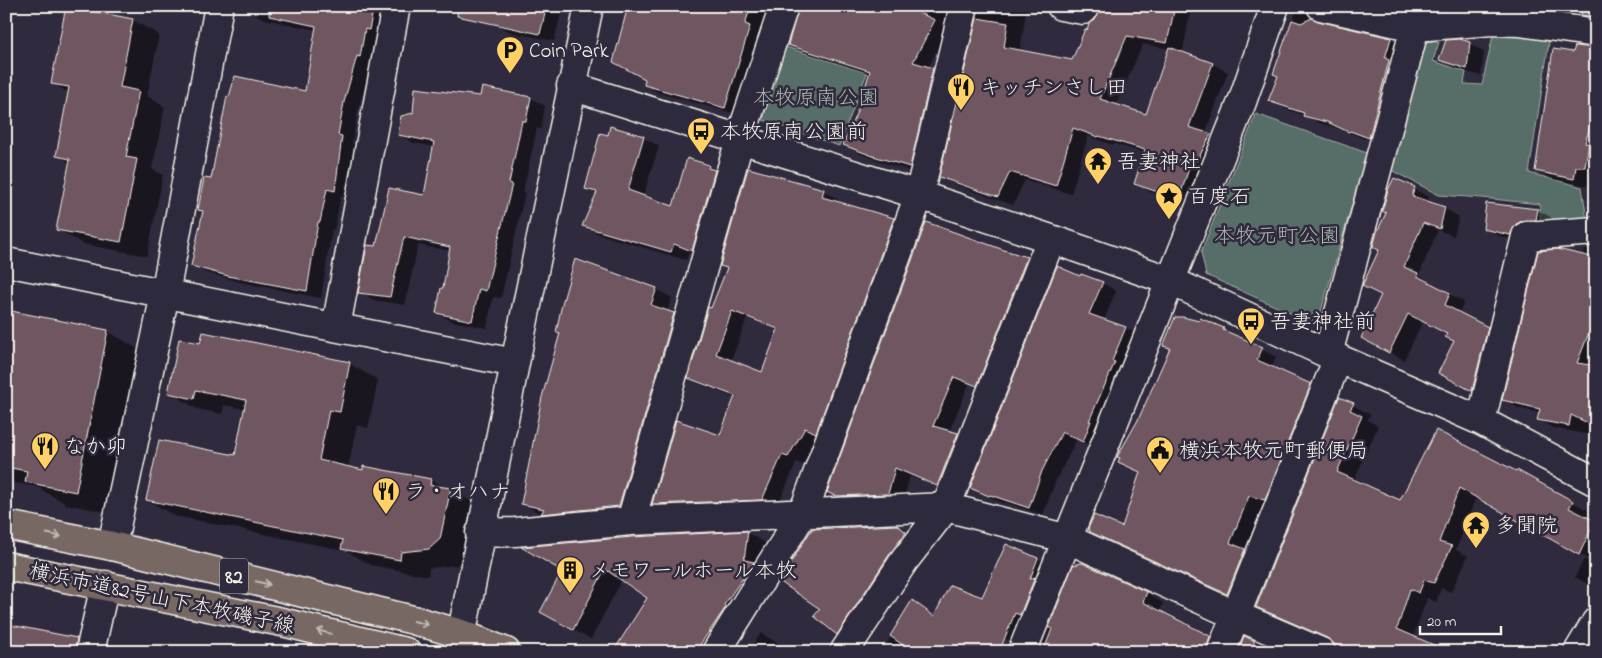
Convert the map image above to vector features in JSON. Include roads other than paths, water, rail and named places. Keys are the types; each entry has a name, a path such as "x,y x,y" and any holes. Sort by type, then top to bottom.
{"main road":[{"name":"横浜市道82号山下本牧磯子線","path":"6,525 112,546 404,618 459,643 506,652"},
{"name":"横浜市道82号山下本牧磯子線","path":"6,566 282,622 406,652"}],"street":[{"path":"112,546 165,294 219,6"},
{"path":"336,326 396,6"},
{"path":"459,643 588,6"},
{"path":"631,521 740,139 784,6"},
{"path":"716,652 803,513 919,196 964,6"},
{"path":"1061,6 1083,10 1084,6"},
{"path":"1022,652 1242,102 1276,6"},
{"path":"1321,6 1415,28 1488,14 1520,22 1596,33"},
{"path":"1221,652 1333,356 1415,28"},
{"path":"572,86 1052,239 1171,282 1333,356 1481,420 1596,482"},
{"path":"1481,420 1526,236 1596,231"},
{"path":"844,652 904,561 946,507 1052,239"},
{"path":"6,262 515,363"},
{"path":"480,533 515,532 631,521 946,507 1068,539 1321,652"},
{"path":"90,652 104,585"},
{"path":"1578,652 1596,622"}],"place":[{"name":"Coin Park","path":"510,74"},
{"name":"キッチンさし田","path":"961,111"},
{"name":"本牧原南公園前","path":"701,155"},
{"name":"吾妻神社","path":"1098,185"},
{"name":"百度石","path":"1169,220"},
{"name":"吾妻神社前","path":"1251,345"},
{"name":"なか卯","path":"45,470"},
{"name":"横浜本牧元町郵便局","path":"1160,474"},
{"name":"ラ・オハナ","path":"386,515"},
{"name":"多聞院","path":"1476,549"},
{"name":"メモワールホール本牧","path":"570,594"}],"park label":[{"name":"本牧原南公園","path":"816,97"},
{"name":"本牧元町公園","path":"1277,235"}]}
